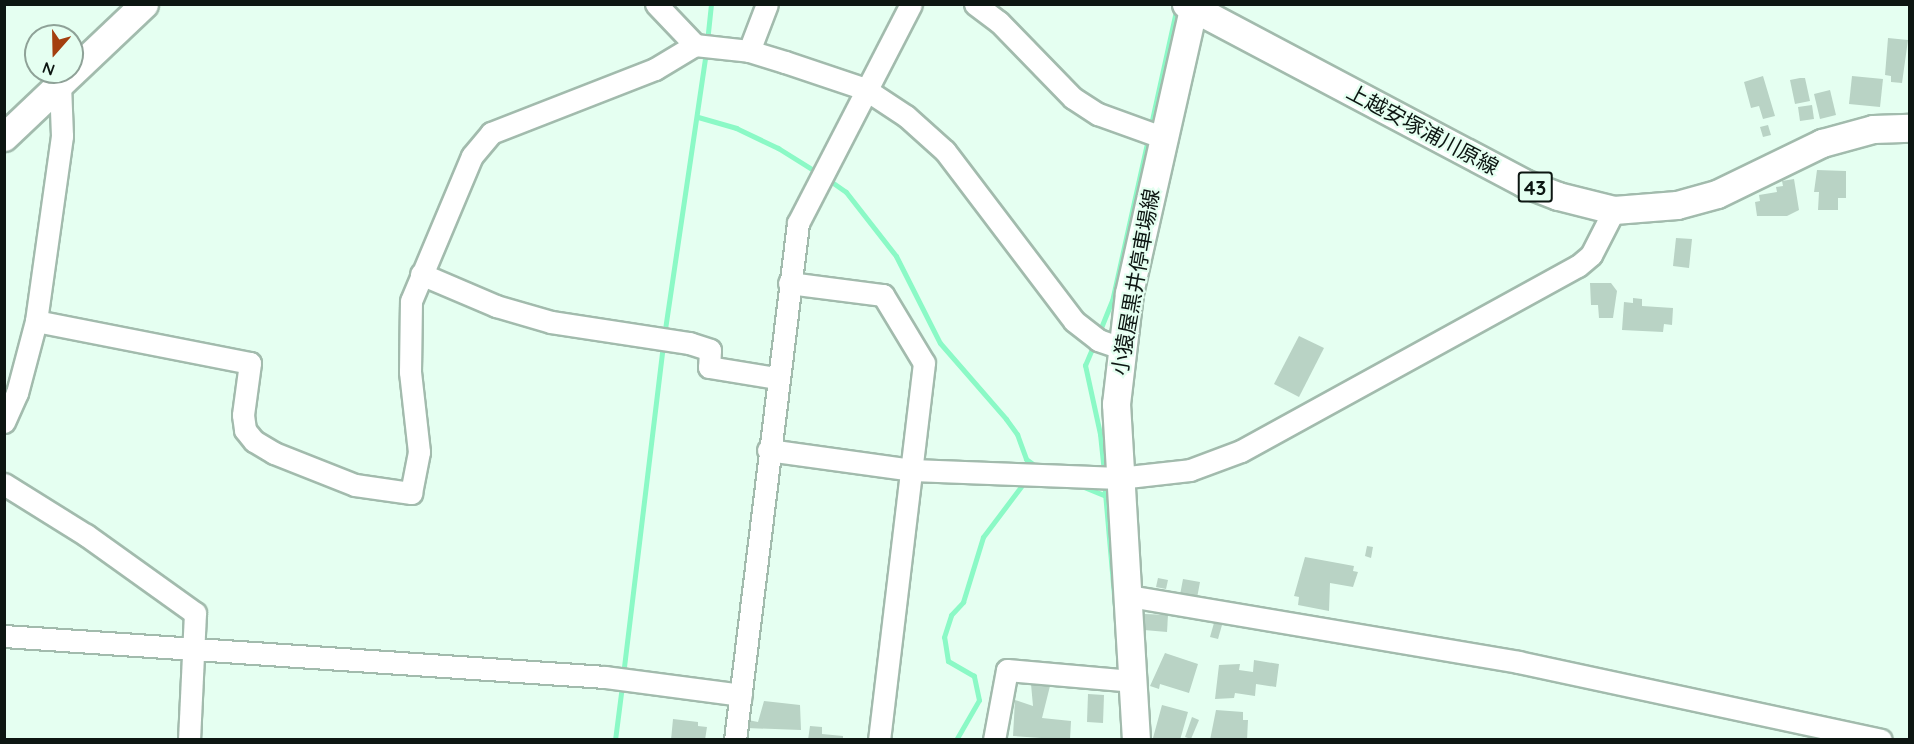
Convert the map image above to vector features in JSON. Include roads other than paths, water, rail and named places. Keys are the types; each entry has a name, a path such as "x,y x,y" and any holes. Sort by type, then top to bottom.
{"main road":[{"path":"4,136 144,4"},
{"name":"小猿屋黒井停車場線","path":"1136,740 1116,404 1121,348 1162,137 1191,6"},
{"name":"上越安塚浦川原線","path":"1191,6 1524,183 1558,196 1614,210 1677,205 1717,194 1822,143 1873,129 1910,128"}],"street":[{"path":"656,4 695,45"},
{"path":"749,51 767,4"},
{"path":"735,740 776,378 798,223 865,89 911,4"},
{"path":"975,4 999,22 1073,98 1098,114 1162,137"},
{"path":"36,321 250,363 243,415 245,430 254,441 274,453 355,485 411,493 419,452 408,338 411,301 472,156 491,134 655,69 695,45 749,51 865,89 906,116 945,151 1074,321 1098,340 1121,348"},
{"path":"4,422 17,393 36,321 62,136 60,85"},
{"path":"768,450 912,470 1119,478 1190,470 1241,452 1578,266 1591,255 1614,210"},
{"path":"421,274 496,306 551,322 689,343 710,350 709,367 776,378"},
{"path":"789,283 883,295 905,328 924,363 879,740"},
{"path":"4,484 86,535 195,613 196,648 189,740"},
{"path":"1129,596 1512,661 1881,740"},
{"path":"4,636 605,677 741,695"},
{"path":"993,740 1007,670 1132,681"}],"waterway":[{"path":"707,42 711,4"},
{"path":"1150,129 1177,6"},
{"path":"664,336 706,51"},
{"path":"698,117 736,128 778,148 818,173"},
{"path":"1098,335 1112,301 1148,138"},
{"path":"826,178 846,192 896,256 940,343 1006,419 1017,434 1026,459 1037,467"},
{"path":"1094,344 1085,365 1100,434 1104,472"},
{"path":"623,675 663,345"},
{"path":"956,740 979,700 974,676 948,661 944,637 951,615 963,602 983,537 1026,480"},
{"path":"1104,481 1115,606"},
{"path":"1079,485 1106,496"},
{"path":"615,740 622,685"}]}
